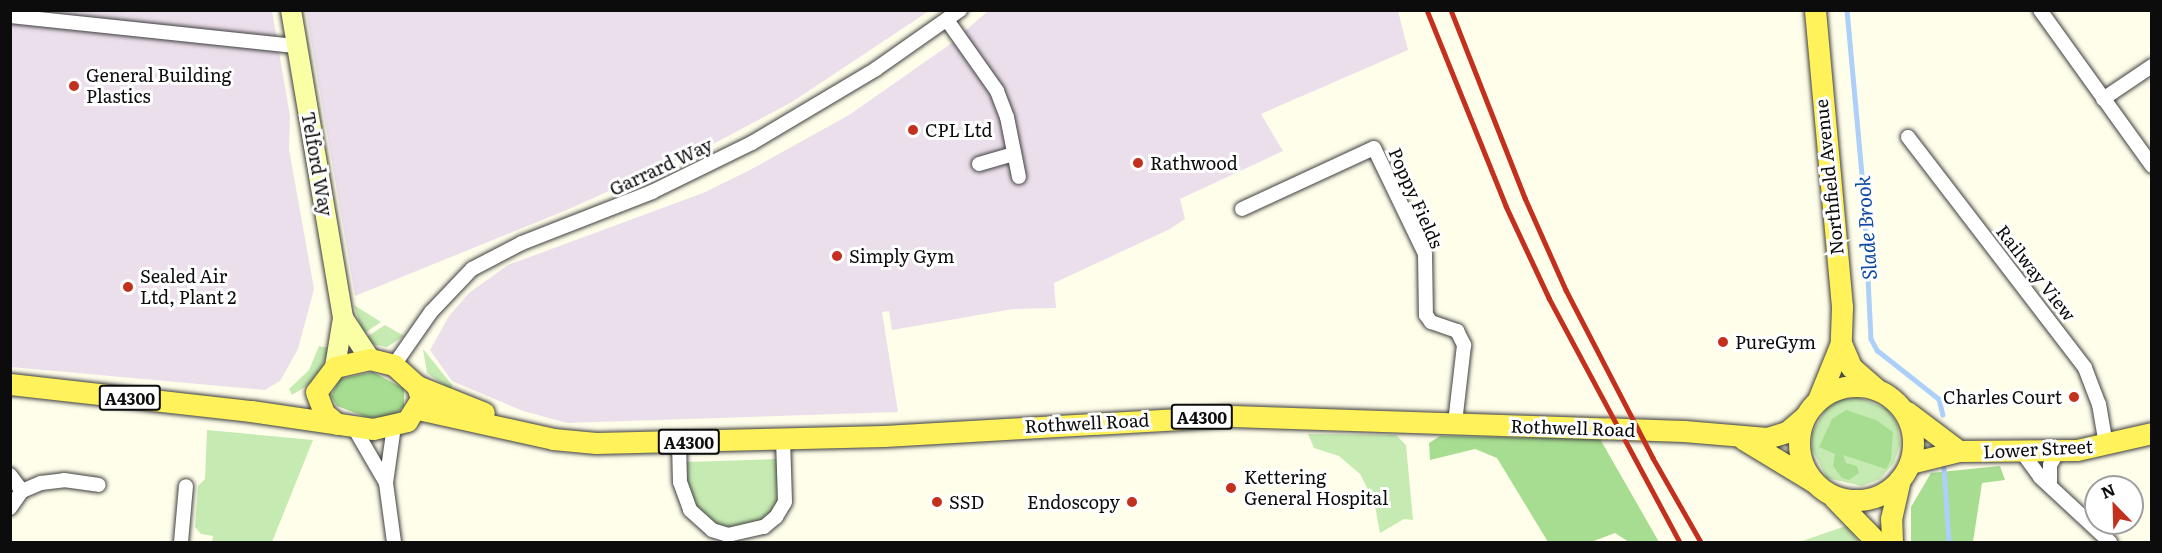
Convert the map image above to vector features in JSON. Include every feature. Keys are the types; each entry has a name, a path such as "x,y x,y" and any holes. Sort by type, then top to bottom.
{"main road":[{"name":"Northfield Avenue","path":"1815,10 1842,307 1841,342 1818,400"},
{"name":"Northfield Avenue","path":"1841,342 1851,367 1881,392"},
{"name":"A4300","path":"250,411 294,404 316,392 335,367 370,359 394,365 417,386"},
{"name":"A4300","path":"10,384 250,411 373,429 394,426"},
{"name":"Rothwell Road","path":"417,386 508,426"},
{"path":"394,426 407,421 418,409 421,399 417,386"},
{"path":"1877,543 1833,497 1815,483 1800,453 1799,435 1804,417 1818,400 1852,386 1881,392 1946,447"},
{"path":"316,392 324,413 345,425"},
{"path":"1892,543 1891,519 1905,471 1912,431 1899,405"},
{"name":"Rothwell Road","path":"418,409 508,426 553,438 596,443 783,440 1232,416 1684,431 1767,438 1787,432 1804,417"},
{"name":"Lower Street","path":"1905,471 1946,447 2022,452 2058,451 2106,445 2151,433"},
{"name":"Rothwell Road","path":"1740,437 1815,483"},
{"path":"1833,497 1861,501 1905,471"}],"street":[{"name":"Telford Way","path":"291,10 343,318 335,367"},
{"name":"Garrard Way","path":"394,365 431,312 472,269 522,243 651,192 752,143 876,69 960,10"},
{"path":"2040,10 2151,166"},
{"path":"10,16 297,46"},
{"path":"946,20 997,92 1019,177"},
{"path":"2103,99 2151,66"},
{"name":"Railway View","path":"1908,138 2085,368 2099,404 2106,445"},
{"name":"Poppy Fields","path":"1242,209 1374,148 1425,254 1426,315 1431,322 1457,332 1464,345 1455,423"},
{"path":"979,164 1014,154"},
{"name":"Telford Way","path":"343,318 370,359"},
{"path":"345,425 386,483"},
{"path":"394,426 386,483 394,543"},
{"path":"680,442 680,482 690,510 712,530 728,535 764,527 776,518 785,502 783,440"},
{"path":"2050,485 2050,465 2058,451"},
{"path":"2022,452 2050,485 2110,543"},
{"path":"10,475 22,491"},
{"path":"10,507 22,491 41,483 64,480 99,485"},
{"path":"182,543 186,486"}],"shaded area":[{"path":"306,10 929,11 792,102 717,142 569,209 355,296"},
{"path":"10,11 272,11 290,116 289,149 314,289 298,349 280,381 265,390 11,367"},
{"path":"988,11 1398,11 1408,50 1261,114 1283,151 1180,199 1185,219 1170,229 1054,283 1056,308 1013,309 892,330 889,311 882,312 898,412 567,423 523,411 452,381 430,350 449,316 469,293 508,265 703,193 748,171 849,115 949,45"}],"green space":[{"path":"354,305 381,322 363,334"},
{"path":"385,325 404,336 387,347 371,344 365,338"},
{"path":"319,346 329,348 322,367 308,385 292,395 289,389 309,370"},
{"path":"423,349 453,386 450,389 427,373"},
{"path":"373,372 404,389 404,406 393,416 369,418 337,406 331,396 340,379"},
{"path":"1858,397 1887,409 1897,424 1900,444 1894,463 1880,479 1862,486 1827,478 1812,449 1812,433 1827,407 1842,399"},
{"path":"1846,410 1876,420 1893,432 1891,460 1886,469 1843,455 1846,463 1857,466 1859,473 1849,480 1842,478 1833,466 1835,454 1819,447 1832,419"},
{"path":"207,430 313,440 272,542 212,542 213,536 201,534 195,527 198,486 205,479"},
{"path":"1308,434 1396,435 1406,445 1413,520 1404,519 1380,533 1374,501 1360,474 1339,456 1314,448"},
{"path":"1440,436 1600,439 1659,542 1629,542 1615,533 1591,542 1548,542 1497,458 1475,449 1430,460 1429,443"},
{"path":"780,459 777,504 767,517 750,527 721,528 702,518 688,493 685,462"},
{"path":"2000,466 2005,480 1982,483 1973,542 1911,542 1911,507 1931,473"},
{"path":"1846,526 1859,542 1799,542"}],"waterway":[{"name":"Slade Brook","path":"1847,10 1864,196 1871,339 1877,350 1939,399 1943,415"},
{"name":"Slade Brook","path":"1944,468 1949,542"}],"railway":[{"path":"1427,10 1506,206 1549,298 1680,542"},
{"path":"1451,10 1525,198 1566,290 1653,458 1701,542"}],"place":[{"name":"General Building Plastics","path":"74,86"},
{"name":"CPL Ltd","path":"913,130"},
{"name":"Rathwood","path":"1138,163"},
{"name":"Simply Gym","path":"837,256"},
{"name":"Sealed Air Ltd, Plant 2","path":"128,287"},
{"name":"PureGym","path":"1723,342"},
{"name":"Charles Court","path":"2074,397"},
{"name":"Kettering General Hospital","path":"1231,488"},
{"name":"SSD","path":"937,502"},
{"name":"Endoscopy","path":"1132,502"}]}
